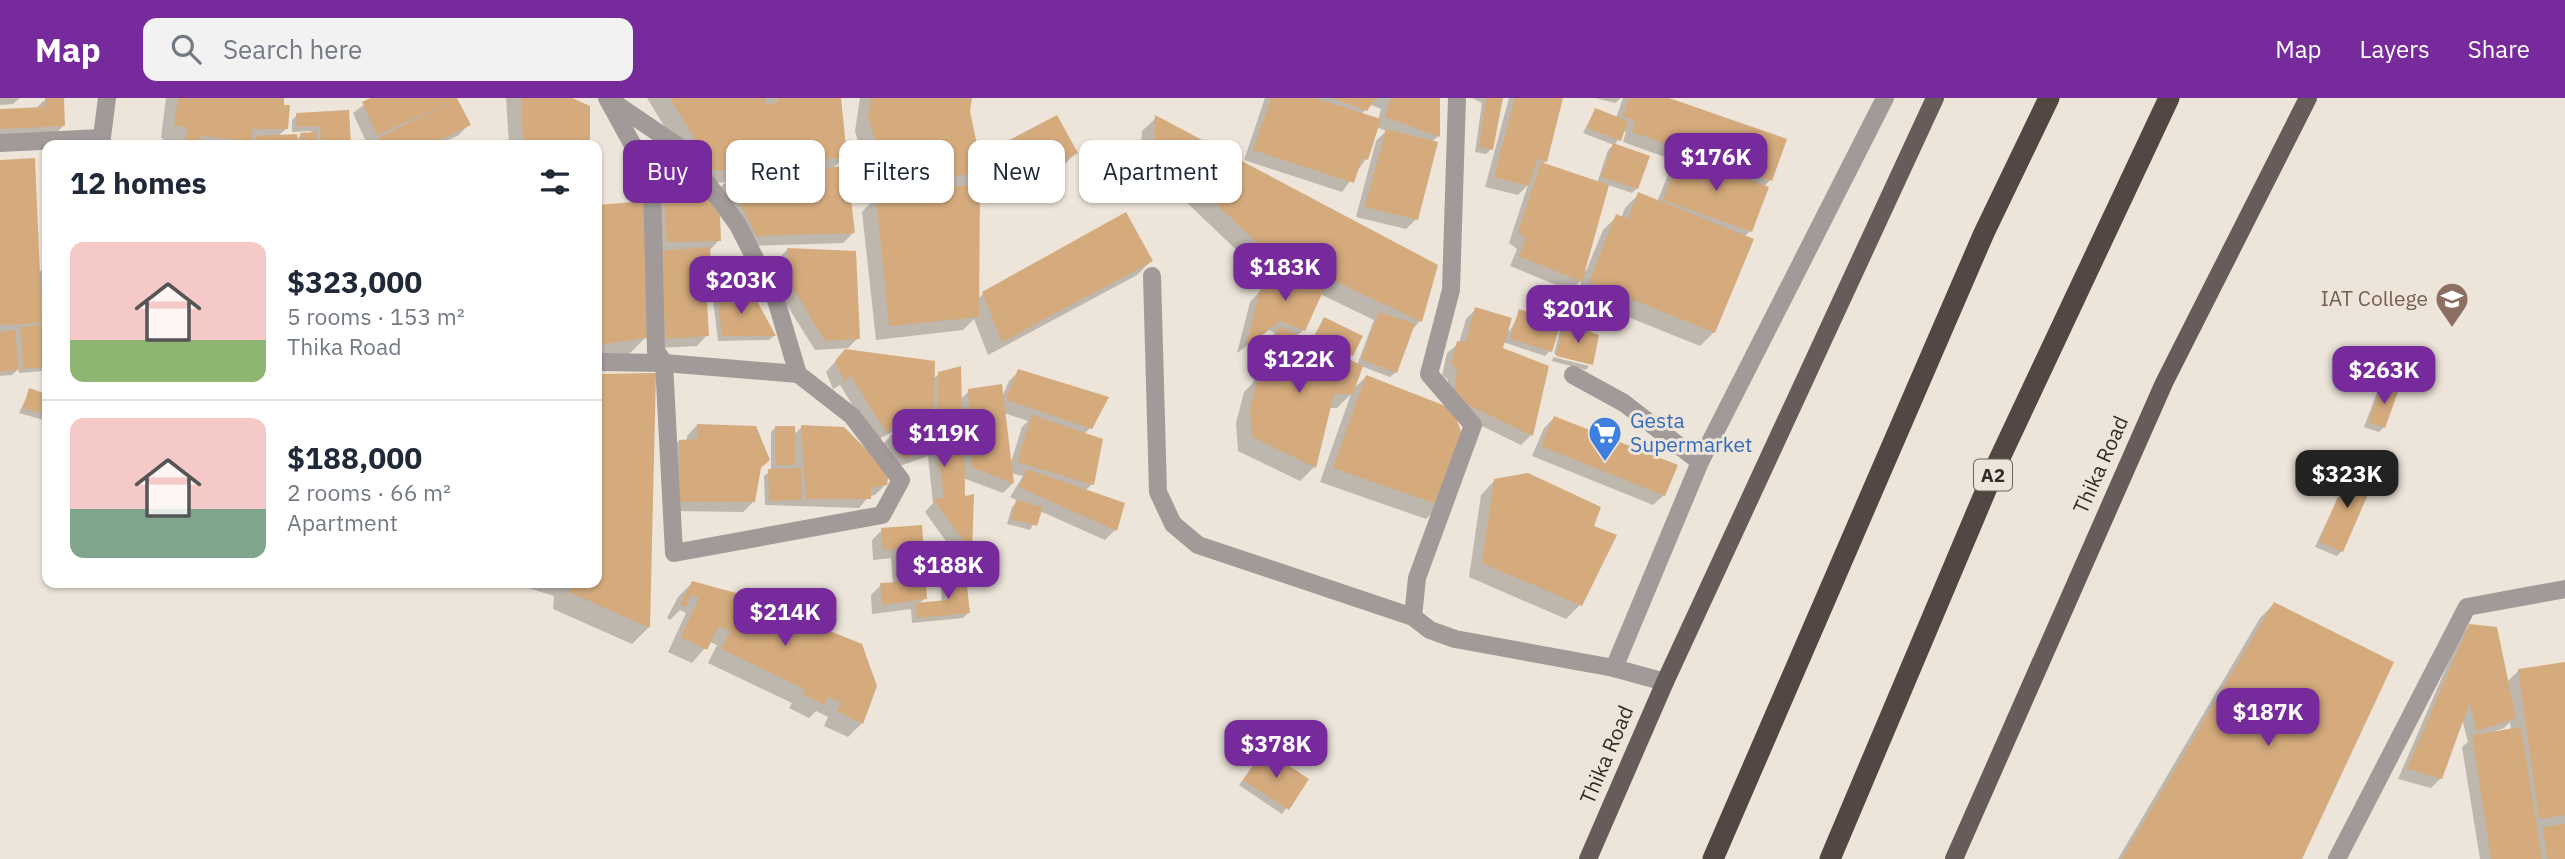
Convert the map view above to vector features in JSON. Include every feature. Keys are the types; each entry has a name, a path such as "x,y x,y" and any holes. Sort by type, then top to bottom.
{"highway":[{"path":"1713,859 1984,233 2049,98"},
{"name":"A2","path":"1830,859 1997,464 2169,98"}],"main road":[{"name":"Thika Road","path":"1588,859 1665,682 1935,98"},
{"name":"Thika Road","path":"1954,859 2164,383 2308,98"}],"street":[{"path":"101,140 107,98"},
{"path":"602,362 664,363 798,374 852,416 901,480 882,514 674,553 664,363 656,351 652,180 607,98"},
{"path":"607,98 682,149 738,225 776,300 798,374"},
{"path":"1413,617 1417,578 1473,425 1429,374 1451,290 1457,98"},
{"path":"1614,668 1700,463 1885,98"},
{"path":"0,143 42,143"},
{"path":"1152,276 1158,492 1173,524 1198,545 1413,617 1430,630 1455,639 1614,668 1665,682"},
{"path":"1573,375 1624,403 1700,463"},
{"path":"2337,859 2466,607 2565,589"}],"building":[{"path":"45,98 64,98 65,126 0,129 0,109 46,107"},
{"path":"178,98 284,98 284,105 290,105 288,129 252,129 251,140 201,136 200,140 185,140 188,129 174,124"},
{"path":"371,98 457,98 471,125 440,140 377,140 453,101 377,135 362,102"},
{"path":"521,98 572,98 590,106 590,140 523,140"},
{"path":"670,98 766,98 766,105 778,102 778,98 841,98 845,140 839,140 839,158 825,159 825,140 726,140 726,170 714,171 712,140 695,140"},
{"path":"871,98 972,98 970,111 976,140 968,140 968,175 954,176 954,140 875,140 868,116"},
{"path":"1271,98 1315,98 1381,119 1368,160 1362,158 1354,183 1253,150"},
{"path":"1332,98 1376,98 1367,111"},
{"path":"1391,98 1440,98 1440,137 1385,117"},
{"path":"1486,98 1503,98 1493,150 1479,147"},
{"path":"1515,98 1563,98 1547,162 1537,159 1529,186 1494,177"},
{"path":"1629,98 1669,98 1787,139 1772,181 1632,132 1635,121 1623,116"},
{"path":"1595,108 1628,121 1621,141 1587,128"},
{"path":"349,110 351,140 321,140 320,126 297,127 296,113"},
{"path":"1057,115 1078,153 1065,160 1065,140 1010,140"},
{"path":"1155,115 1202,140 1154,140"},
{"path":"1386,129 1438,142 1418,220 1365,207"},
{"path":"318,132 318,140 301,140 300,133"},
{"path":"297,134 298,140 256,140 256,136"},
{"path":"1613,143 1650,156 1638,189 1601,177"},
{"path":"1680,155 1769,187 1752,232 1663,200"},
{"path":"35,158 42,323 0,325 0,160"},
{"path":"1242,161 1438,265 1422,322 1260,246 1215,203 1242,203"},
{"path":"1541,162 1609,185 1582,282 1519,256 1526,238 1518,232"},
{"path":"839,167 839,203 851,203 855,233 756,236 740,203 825,203 825,168"},
{"path":"968,185 968,203 980,203 979,317 889,326 877,203 954,203 954,187"},
{"path":"1638,192 1754,239 1715,333 1589,282 1616,214 1628,219"},
{"path":"645,203 647,338 602,344 602,205"},
{"path":"664,203 711,203 720,216 721,241 667,242"},
{"path":"1126,212 1153,261 1002,342 982,292"},
{"path":"710,247 712,283 706,283 709,336 666,339 659,251"},
{"path":"787,248 856,251 860,339 825,341 790,283"},
{"path":"1282,266 1325,287 1305,331 1280,321 1246,346 1260,290 1264,285 1274,283"},
{"path":"730,283 733,303 757,301 776,336 722,336 716,284"},
{"path":"1475,307 1512,318 1503,348 1549,366 1533,436 1454,398 1457,369 1451,364 1457,341 1466,342"},
{"path":"1519,309 1561,323 1552,352 1510,338"},
{"path":"1379,312 1415,324 1397,373 1361,359"},
{"path":"1324,317 1363,336 1353,356 1314,337"},
{"path":"1565,323 1599,335 1593,365 1556,356"},
{"path":"42,325 42,367 23,369 20,327"},
{"path":"1279,326 1363,366 1353,394 1334,394 1316,468 1252,437 1250,408 1258,376 1266,367"},
{"path":"15,330 19,370 0,372 0,332"},
{"path":"845,349 935,361 934,408 886,432 851,376 844,381 835,361"},
{"path":"961,366 962,414 938,415 938,372"},
{"path":"1018,369 1109,397 1092,429 1006,400"},
{"path":"656,373 650,628 569,592 569,588 602,588 602,374"},
{"path":"1366,375 1453,409 1465,443 1442,506 1333,468"},
{"path":"2383,383 2399,389 2385,428 2368,422"},
{"path":"1002,384 1014,484 972,467 968,389"},
{"path":"29,388 42,392 42,414 23,408"},
{"path":"1032,415 1103,439 1094,485 1017,462"},
{"path":"1554,416 1678,465 1665,496 1541,446"},
{"path":"935,419 964,426 965,496 974,494 972,553 934,500 944,497 937,447 904,459 890,435"},
{"path":"697,424 756,426 770,460 761,468 755,502 680,502 679,440 697,439"},
{"path":"801,425 844,427 889,472 887,485 871,488 871,499 806,499"},
{"path":"775,426 795,426 795,465 776,465"},
{"path":"801,468 802,500 769,501 768,469"},
{"path":"2350,468 2375,478 2343,552 2319,542"},
{"path":"1027,469 1125,503 1117,531 1019,487"},
{"path":"1528,473 1601,507 1594,526 1617,535 1582,606 1482,563 1494,479"},
{"path":"1016,500 1043,507 1037,526 1011,519"},
{"path":"922,525 927,599 882,605 880,583 903,582 901,549 883,550 881,528"},
{"path":"933,549 967,549 968,576 933,576"},
{"path":"966,577 970,613 917,618 915,603 947,600 945,580"},
{"path":"692,581 736,593 862,644 877,686 863,724 837,711 841,703 828,697 825,705 802,694 805,689 721,649 730,631 719,626 707,650 681,637 699,598 691,594 686,607 680,604"},
{"path":"2274,602 2394,662 2302,859 2122,859"},
{"path":"2469,624 2497,627 2516,718 2477,731 2470,702 2442,779 2407,769"},
{"path":"2565,662 2565,815 2539,819 2518,669"},
{"path":"2521,727 2542,859 2491,859 2472,735"},
{"path":"1264,749 1309,779 1289,810 1243,780"},
{"path":"2565,824 2565,859 2547,859 2543,827"}],"place":[{"name":"IAT College","path":"2452,329"},
{"name":"Gesta Supermarket","path":"1605,463"}]}
